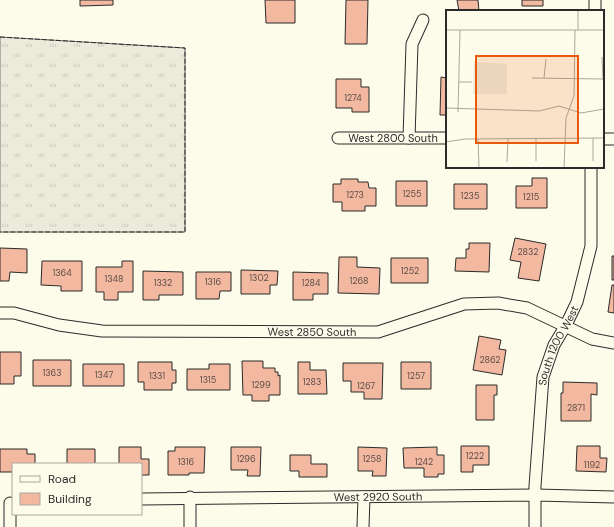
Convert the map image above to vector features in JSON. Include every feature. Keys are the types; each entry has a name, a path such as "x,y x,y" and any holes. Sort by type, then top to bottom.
{"street":[{"path":"409,138 412,44 423,20"},
{"name":"West 2800 South","path":"338,138 446,138"},
{"name":"South 1200 West","path":"535,527 543,377 554,345 577,302 591,246 592,168"},
{"name":"West 2850 South","path":"0,313 14,313 59,325 102,331 378,332 464,304 498,303 527,308 566,325 592,339 614,343"},
{"name":"West 2920 South","path":"142,499 190,497 536,495 614,497"},
{"path":"190,497 190,527"},
{"path":"363,527 364,497"},
{"path":"8,503 10,527"}],"green space":[{"path":"0,37 185,48 185,232 0,232"}],"building":[{"path":"80,0 113,0 113,5 80,6"},
{"path":"265,0 295,0 295,23 266,23"},
{"path":"346,0 368,0 367,44 345,44"},
{"path":"457,0 478,0 479,10 459,10"},
{"path":"522,0 543,0 543,6 522,6"},
{"path":"441,77 446,78 446,115 440,115"},
{"path":"336,79 361,79 361,87 369,87 369,112 352,112 352,108 336,108"},
{"path":"532,178 547,178 547,208 516,208 516,186 532,186"},
{"path":"341,179 358,179 358,182 368,182 369,188 376,188 376,206 365,206 365,211 342,211 342,202 333,202 333,184 341,184"},
{"path":"396,181 427,181 427,206 396,206"},
{"path":"454,184 487,184 487,209 454,209"},
{"path":"515,238 546,244 539,281 518,278 521,262 510,260"},
{"path":"469,243 490,243 489,272 455,271 456,258 466,258 466,249 469,249"},
{"path":"0,248 27,249 27,273 10,272 9,281 0,281"},
{"path":"612,256 614,256 614,280 612,280"},
{"path":"339,257 357,257 357,267 380,268 379,294 338,293"},
{"path":"391,258 428,258 428,283 391,283"},
{"path":"42,261 82,261 82,291 61,291 61,286 41,285"},
{"path":"122,261 133,261 133,292 118,292 118,300 104,300 104,292 96,292 96,267 122,267"},
{"path":"241,270 278,271 277,285 270,285 270,294 241,294"},
{"path":"143,271 183,272 183,295 159,295 159,300 143,300"},
{"path":"196,272 231,272 231,291 220,291 219,299 196,299"},
{"path":"293,272 328,273 328,294 313,294 313,300 293,300"},
{"path":"612,285 614,285 614,313 608,312"},
{"path":"479,336 501,340 499,349 506,350 502,375 473,370"},
{"path":"0,352 21,352 21,376 14,376 14,384 0,384"},
{"path":"33,360 71,360 71,386 33,386"},
{"path":"242,361 263,361 263,368 275,368 275,372 278,372 278,376 280,375 280,395 269,395 269,401 252,401 252,395 243,395"},
{"path":"138,362 172,362 172,370 176,370 176,383 172,383 172,390 144,390 144,382 138,382"},
{"path":"298,362 310,362 310,370 326,370 327,394 298,394"},
{"path":"401,362 431,362 431,389 401,389"},
{"path":"343,363 383,363 382,399 364,399 364,392 351,392 351,381 343,381"},
{"path":"83,364 124,364 124,386 83,386"},
{"path":"209,364 230,364 230,390 187,390 187,369 209,369"},
{"path":"563,382 597,383 597,395 591,394 591,421 561,421 561,393 563,393"},
{"path":"476,385 497,385 497,395 494,395 494,420 476,420"},
{"path":"461,446 489,446 489,465 473,465 473,472 461,472"},
{"path":"577,446 600,446 600,458 607,458 606,472 576,471"},
{"path":"119,447 141,447 141,459 149,459 149,475 142,475 142,463 119,463"},
{"path":"175,447 205,447 204,473 168,475 168,451 175,451"},
{"path":"231,447 261,447 260,476 247,476 248,470 231,470"},
{"path":"358,447 387,448 386,476 372,476 373,471 358,471"},
{"path":"437,447 437,455 444,455 444,474 438,474 438,477 424,477 424,468 404,468 403,448"},
{"path":"0,449 27,449 27,454 35,454 35,463 12,463 12,472 0,472"},
{"path":"67,449 95,449 95,463 67,463"},
{"path":"290,455 311,455 311,464 327,464 327,477 299,477 299,471 290,471"}],"fence":[{"path":"0,37 185,48 185,232 0,232"}]}
